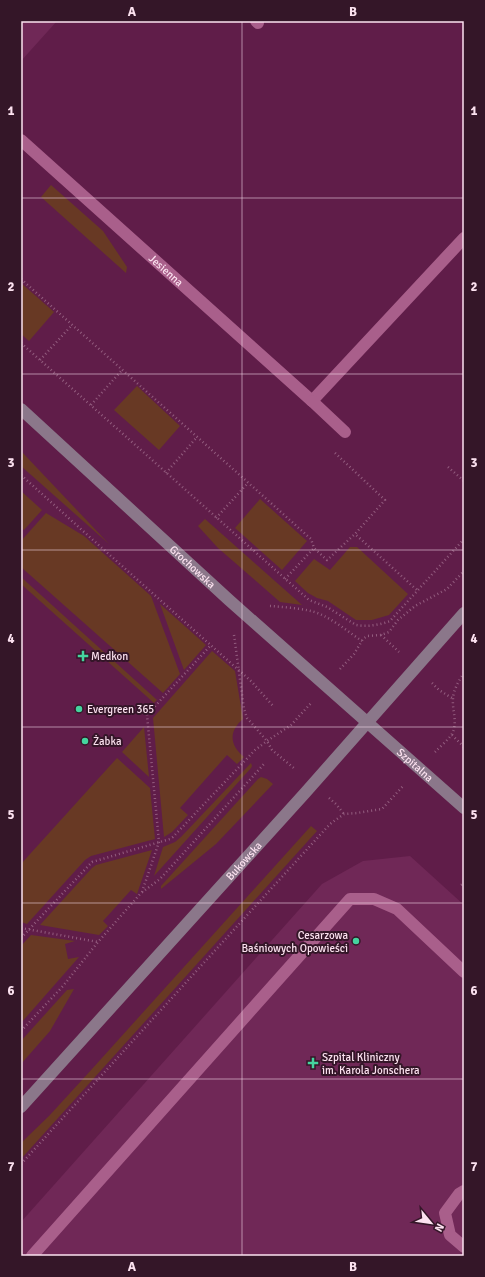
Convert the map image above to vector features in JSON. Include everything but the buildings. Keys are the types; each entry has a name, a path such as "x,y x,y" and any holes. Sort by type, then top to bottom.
{"main road":[{"name":"Grochowska","path":"21,410 229,600 366,722"},
{"name":"Bukowska","path":"21,1107 305,793 366,722 464,613"},
{"name":"Szpitalna","path":"366,722 464,808"}],"street":[{"name":"Jesienna","path":"21,140 345,432"},
{"path":"312,402 464,238"},
{"path":"32,1256 350,899 374,899 396,909 464,972"},
{"path":"464,1191 458,1194 446,1213 450,1235 464,1247"}],"path":[{"path":"21,279 311,539 314,548 327,560 355,534 385,500 329,448"},
{"path":"40,360 72,325"},
{"path":"21,343 309,600 327,608 356,625 360,626 390,621 464,539"},
{"path":"91,405 122,370"},
{"path":"166,472 197,437"},
{"path":"448,467 464,482"},
{"path":"21,475 238,669 252,682 273,706"},
{"path":"216,518 248,483"},
{"path":"355,534 417,590"},
{"path":"285,579 314,548"},
{"path":"354,654 367,636 380,635 389,632 398,620 415,606 448,589 464,571"},
{"path":"229,600 244,709 247,718 267,740"},
{"path":"266,605 311,611 325,617 362,641"},
{"path":"141,893 159,842 147,715 211,645"},
{"path":"452,698 460,678 464,673"},
{"path":"21,938 92,862 173,837 255,750 267,740 291,725"},
{"path":"452,734 464,747"},
{"path":"21,1031 63,986 98,942 141,893 160,879 264,764"},
{"path":"21,1164 330,824 344,814 382,809 386,805"},
{"path":"461,886 464,883"},
{"path":"21,928 98,942"}],"shaded area":[{"path":"21,21 57,21 21,61"},
{"path":"51,185 103,231 127,267 126,273 41,197"},
{"path":"21,283 54,312 29,341 21,334"},
{"path":"137,386 180,426 159,450 114,410"},
{"path":"21,451 109,544 21,466"},
{"path":"21,491 42,510 24,530 21,528"},
{"path":"260,499 307,541 282,570 235,528"},
{"path":"46,513 84,536 151,596 180,674 163,693 21,567 21,541"},
{"path":"205,519 302,605 280,602 218,548 198,526"},
{"path":"350,547 357,547 408,594 389,615 372,620 356,620 328,601 317,598 308,593 295,581 314,559 330,570"},
{"path":"21,577 157,700 154,703 21,584"},
{"path":"160,604 206,645 184,670"},
{"path":"212,651 235,671 243,719 235,729 233,738 236,748 244,757 237,764 227,755 180,808 188,815 172,832 164,837 153,718"},
{"path":"144,727 149,777 122,752"},
{"path":"117,758 150,788 155,839 91,856 85,860 27,924 21,922 21,864"},
{"path":"251,763 251,768 154,876 163,847 175,842 181,837"},
{"path":"261,777 267,779 273,784 216,844 161,889 161,886"},
{"path":"311,826 317,831 21,1159 21,1143 49,1116 92,1069"},
{"path":"152,850 137,894 131,890 103,921 108,926 99,935 40,925 96,865"},
{"name":"Szpital Kliniczny im. Karola Jonschera","path":"410,856 464,905 464,1256 21,1256 21,1222 322,884 363,861"},
{"path":"31,935 75,941 65,944 68,959 79,957 21,1023 21,946"},
{"path":"74,989 50,1031 21,1064 21,1041 67,990"}],"place":[{"name":"Medkon","path":"83,656"},
{"name":"Evergreen 365","path":"79,709"},
{"name":"Żabka","path":"85,741"},
{"name":"Cesarzowa Baśniowych Opowieści","path":"356,941"},
{"name":"Szpital Kliniczny im. Karola Jonschera","path":"313,1063"}]}
